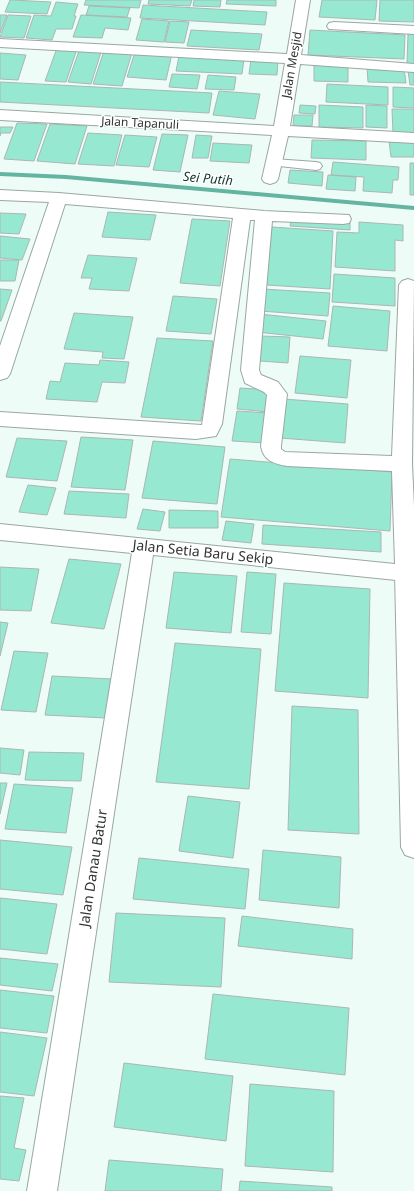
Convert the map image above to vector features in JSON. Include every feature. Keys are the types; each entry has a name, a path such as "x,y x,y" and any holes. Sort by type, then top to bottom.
{"street":[{"name":"Jalan Mesjid","path":"270,179 281,131 303,0"},
{"path":"334,26 414,30"},
{"path":"0,43 414,68"},
{"name":"Jalan Tapanuli","path":"0,115 414,138"},
{"path":"0,195 59,198 264,216 343,218"},
{"path":"0,374 59,198"},
{"path":"0,419 196,432 209,431 212,424 242,213"},
{"path":"264,216 250,370 252,380 271,387 277,394 271,446 272,452 280,458 287,459 402,464"},
{"path":"408,285 402,464 410,570 414,847"},
{"name":"Jalan Setia Baru Sekip","path":"0,532 410,570"},
{"name":"Jalan Danau Batur","path":"42,1191 144,546"}],"lane":[{"path":"274,163 316,166"}],"building":[{"path":"10,0 51,2 47,14 5,12"},
{"path":"86,0 141,0 139,8 84,5"},
{"path":"149,0 192,0 190,6 148,4"},
{"path":"194,0 221,0 220,7 193,6"},
{"path":"227,0 276,0 276,6 226,4"},
{"path":"322,0 377,0 375,20 319,17"},
{"path":"380,0 414,0 414,22 379,21"},
{"path":"56,2 78,4 72,29 56,29 52,40 26,38 34,15 51,16"},
{"path":"143,5 267,12 265,25 140,18"},
{"path":"89,6 130,8 127,17 86,15"},
{"path":"0,15 7,15 0,33"},
{"path":"8,15 31,16 24,38 0,37"},
{"path":"81,15 131,18 128,30 105,28 102,38 73,37"},
{"path":"142,19 169,21 164,42 136,40"},
{"path":"170,21 189,22 184,43 165,42"},
{"path":"191,30 262,34 259,50 187,46"},
{"path":"310,30 405,35 404,59 308,55"},
{"path":"408,34 414,34 414,64 407,63"},
{"path":"57,48 77,49 66,82 45,81"},
{"path":"80,48 102,49 91,84 68,82"},
{"path":"104,51 132,53 122,86 93,84"},
{"path":"135,52 172,54 166,80 127,77"},
{"path":"0,53 26,55 18,80 0,79"},
{"path":"179,56 244,59 242,74 176,71"},
{"path":"251,60 278,61 277,75 249,74"},
{"path":"314,65 348,66 348,82 314,81"},
{"path":"367,67 404,68 406,83 368,82"},
{"path":"408,71 414,71 414,85 410,85"},
{"path":"172,74 200,75 197,89 169,87"},
{"path":"208,75 236,77 234,90 205,89"},
{"path":"0,82 212,93 209,113 0,102"},
{"path":"327,84 388,87 388,105 326,102"},
{"path":"393,87 414,88 414,108 393,107"},
{"path":"219,91 260,94 255,119 213,115"},
{"path":"300,105 316,106 315,114 299,113"},
{"path":"319,105 363,107 363,128 319,127"},
{"path":"366,105 387,106 387,128 366,127"},
{"path":"392,109 414,109 414,134 393,134"},
{"path":"294,115 313,115 312,126 293,126"},
{"path":"17,123 47,124 34,161 4,159"},
{"path":"50,124 87,126 75,164 37,161"},
{"path":"0,127 13,127 10,133 1,133 0,136"},
{"path":"88,133 122,135 114,166 78,164"},
{"path":"162,134 188,135 180,172 153,170"},
{"path":"125,135 157,137 149,167 116,165"},
{"path":"196,135 212,136 208,158 192,158"},
{"path":"312,140 366,141 366,160 311,158"},
{"path":"389,141 414,141 414,157 391,157"},
{"path":"213,143 252,145 249,163 210,161"},
{"path":"333,162 399,167 398,180 393,180 392,193 363,191 364,177 331,175"},
{"path":"410,163 414,163 414,195 410,195"},
{"path":"290,170 323,172 322,186 288,183"},
{"path":"328,175 356,177 355,191 326,189"},
{"path":"108,212 156,215 150,240 102,237"},
{"path":"0,213 26,214 19,234 0,233"},
{"path":"292,217 350,220 350,230 290,226"},
{"path":"192,219 230,221 220,286 180,283"},
{"path":"359,222 403,225 403,241 395,240 395,271 335,267 337,232 359,233"},
{"path":"272,227 333,231 330,289 266,285"},
{"path":"0,236 30,239 22,260 0,258"},
{"path":"88,255 137,258 129,291 89,289 92,278 81,278"},
{"path":"0,260 19,260 15,281 0,281"},
{"path":"334,274 395,278 395,306 332,302"},
{"path":"0,289 12,290 1,321 0,321"},
{"path":"263,289 330,293 328,316 260,311"},
{"path":"173,296 217,299 211,334 166,331"},
{"path":"333,306 390,311 387,351 328,346"},
{"path":"74,313 133,317 124,359 102,358 103,352 64,349"},
{"path":"260,314 326,321 323,339 256,332"},
{"path":"262,336 290,337 288,363 260,361"},
{"path":"157,338 213,341 201,421 141,417"},
{"path":"300,356 351,360 347,398 295,393"},
{"path":"100,360 129,362 125,383 102,382 97,402 46,399 50,381 60,382 65,363 99,365"},
{"path":"240,388 272,390 269,412 237,409"},
{"path":"284,399 348,404 345,443 280,438"},
{"path":"237,411 269,413 266,443 232,441"},
{"path":"81,437 133,440 125,490 71,487"},
{"path":"17,438 67,441 57,481 6,477"},
{"path":"153,441 225,447 217,504 142,498"},
{"path":"230,459 392,472 390,531 221,517"},
{"path":"28,485 56,488 47,515 19,512"},
{"path":"69,491 129,494 126,518 64,514"},
{"path":"143,509 165,512 160,531 137,529"},
{"path":"169,510 218,511 218,528 169,528"},
{"path":"226,521 254,524 251,543 222,540"},
{"path":"263,525 381,532 381,552 262,544"},
{"path":"69,559 121,564 104,629 51,623"},
{"path":"0,567 39,569 31,611 0,610"},
{"path":"174,572 237,576 231,633 166,628"},
{"path":"247,572 276,574 271,634 241,632"},
{"path":"284,583 370,589 368,698 275,691"},
{"path":"0,622 8,623 0,656"},
{"path":"175,643 261,649 249,789 156,782"},
{"path":"14,651 48,653 36,712 1,710"},
{"path":"52,676 112,679 106,718 45,715"},
{"path":"292,706 358,710 359,834 288,830"},
{"path":"0,748 24,750 20,775 0,773"},
{"path":"29,752 84,753 81,781 25,780"},
{"path":"0,783 7,783 0,814"},
{"path":"14,784 73,788 66,833 5,829"},
{"path":"188,796 240,802 233,858 179,851"},
{"path":"0,840 72,847 63,895 0,889"},
{"path":"263,850 341,857 339,908 259,900"},
{"path":"139,858 249,869 245,909 133,899"},
{"path":"0,898 57,904 47,954 0,949"},
{"path":"116,913 225,918 221,987 109,982"},
{"path":"242,916 353,929 352,959 238,946"},
{"path":"0,958 58,964 52,991 0,985"},
{"path":"0,990 54,996 47,1033 0,1028"},
{"path":"213,994 349,1008 345,1075 205,1059"},
{"path":"0,1032 47,1038 34,1096 0,1092"},
{"path":"124,1063 233,1076 226,1141 114,1127"},
{"path":"250,1084 334,1091 333,1172 245,1166"},
{"path":"0,1096 24,1098 14,1148 26,1150 19,1181 0,1179"},
{"path":"109,1160 223,1169 221,1191 105,1191"},
{"path":"240,1181 332,1187 332,1191 239,1191"}],"waterway":[{"name":"Sei Putih","path":"0,174 66,177 414,208"}]}
